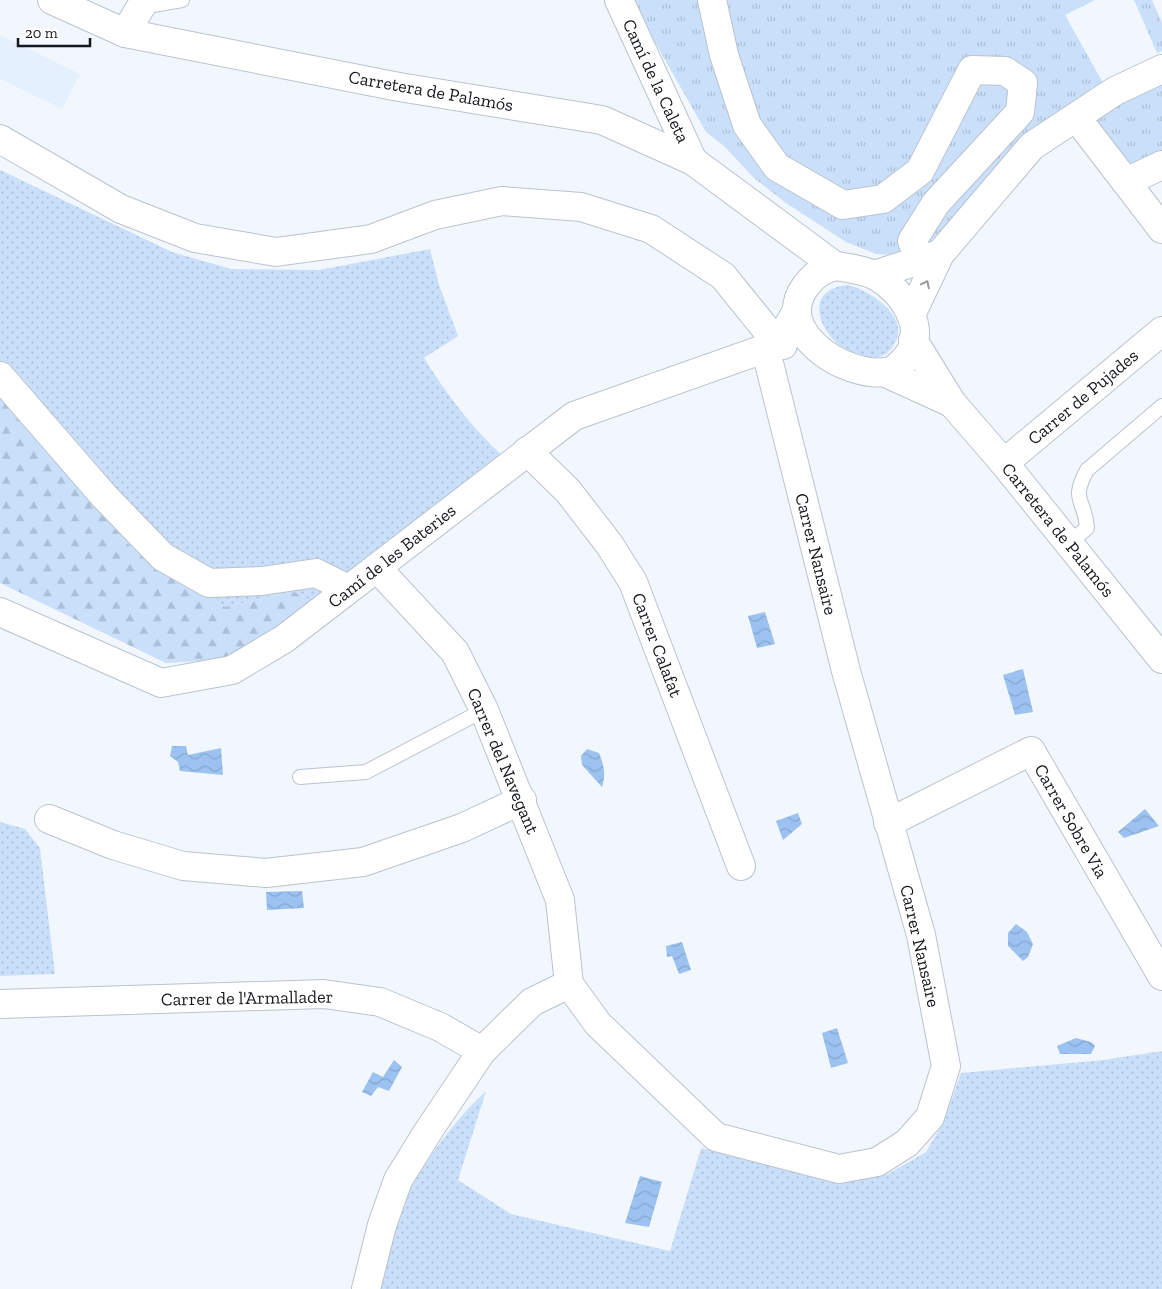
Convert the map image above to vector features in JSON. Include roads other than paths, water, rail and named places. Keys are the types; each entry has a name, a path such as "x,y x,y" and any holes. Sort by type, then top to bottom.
{"street":[{"name":"Carretera de Palamós","path":"52,0 125,33 379,83 602,120 693,161 836,266"},
{"name":"Camí de la Caleta","path":"619,0 693,161"},
{"path":"712,0 724,55 747,124 777,166 843,205 883,199 920,171 972,70 1005,71 1023,83 1020,112 936,203 912,241 930,257"},
{"path":"125,33 143,3"},
{"path":"796,312 807,340 818,349 857,369 886,372 903,362 912,349 912,327 930,257 1032,146 1115,91 1162,69"},
{"path":"1076,117 1162,229"},
{"path":"0,139 121,209 195,238 276,252 371,240 435,215 502,201 581,207 651,229 722,276 778,344 818,349"},
{"path":"1126,182 1162,165"},
{"path":"788,231 802,264 806,286"},
{"path":"874,275 930,257"},
{"path":"778,344 796,312 798,301 806,286 822,270 836,266 874,275 897,292 912,327"},
{"name":"Carretera de Palamós","path":"912,327 952,403 1004,463 1162,659"},
{"name":"Carrer de Pujades","path":"1004,463 1162,331"},
{"name":"Camí de les Bateries","path":"0,612 161,683 232,670 284,639 574,416 778,344"},
{"name":"Carrer Nansaire","path":"569,984 598,1024 716,1137 839,1169 877,1162 907,1143 930,1117 946,1066 920,935 846,671 767,355 778,344"},
{"name":"Carretera de Palamós","path":"886,372 952,403"},
{"path":"0,376 104,496 163,556 209,583 262,581 316,573 348,590"},
{"name":"Carrer Calafat","path":"528,451 568,491 609,544 633,582 742,866"},
{"name":"Carrer del Navegant","path":"377,568 455,652 484,710 522,800 560,900 569,984"},
{"name":"Carrer Sobre Via","path":"888,823 1031,751 1162,976"},
{"path":"49,819 112,845 183,866 266,873 363,862 462,828 522,800"},
{"path":"366,1289 382,1225 398,1180 482,1051 532,1002 569,984"},
{"name":"Carrer de l'Armallader","path":"0,1004 324,994 380,1002 440,1027 482,1051"}],"lane":[{"path":"143,3 181,0"},
{"path":"1069,543 1087,528 1086,514 1079,501 1079,484 1087,470 1162,406"},
{"path":"300,777 366,772 484,710"}],"water":[{"path":"765,612 775,644 757,648 748,616"},
{"path":"1023,669 1033,712 1015,715 1003,675"},
{"path":"172,746 186,746 188,755 221,748 223,775 180,771 178,762 170,756"},
{"path":"587,749 599,753 604,770 602,787 582,765 581,756"},
{"path":"1145,809 1159,826 1124,838 1118,832"},
{"path":"798,813 802,824 783,840 776,821"},
{"path":"302,891 304,908 267,910 266,892"},
{"path":"1016,924 1027,932 1033,944 1028,957 1023,961 1008,946 1008,933"},
{"path":"682,942 691,970 679,974 672,956 667,957 666,946"},
{"path":"837,1028 848,1063 831,1068 822,1033"},
{"path":"1076,1038 1091,1042 1095,1046 1091,1054 1060,1054 1057,1046"},
{"path":"394,1060 402,1067 389,1091 378,1087 371,1096 362,1092 373,1072 383,1077"},
{"path":"640,1176 662,1182 649,1227 625,1223"}]}
